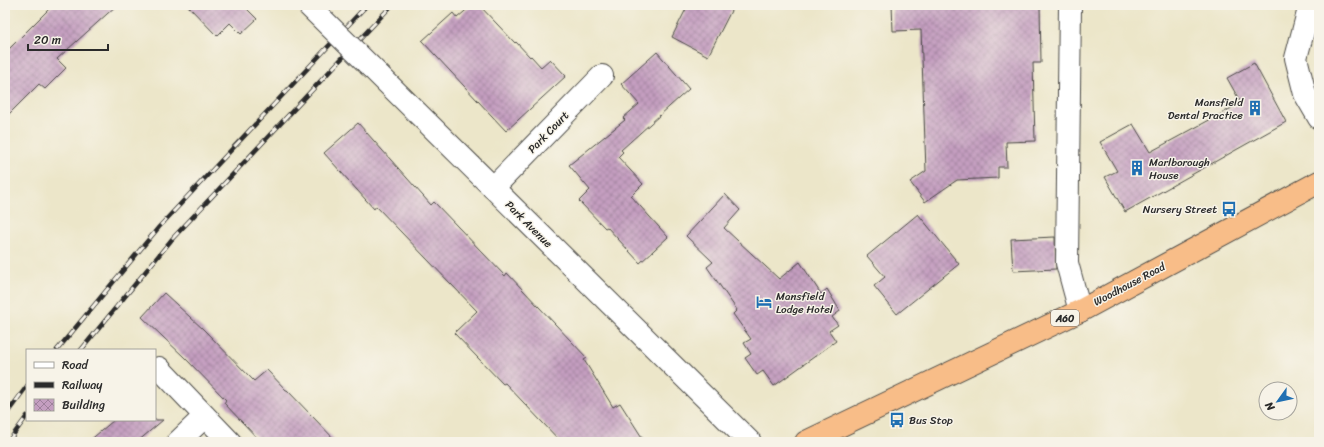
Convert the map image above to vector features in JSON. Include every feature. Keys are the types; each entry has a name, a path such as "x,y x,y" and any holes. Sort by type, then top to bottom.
{"highway":[{"name":"Woodhouse Road","path":"806,442 1080,311 1319,182"}],"street":[{"name":"Park Avenue","path":"308,5 750,442"},
{"path":"1070,5 1067,263 1080,311"},
{"path":"1310,5 1296,58 1305,94 1319,118"},
{"name":"Park Court","path":"493,188 602,76"},
{"path":"159,368 230,442"},
{"path":"178,442 205,416"}],"building":[{"path":"53,5 117,5 57,59 66,68 45,89 39,84 5,118 5,53"},
{"path":"187,5 248,5 245,7 257,19 241,34 230,23 217,36"},
{"path":"472,5 479,5 515,43 516,42 541,67 550,59 566,76 506,131 422,41 453,13 457,18"},
{"path":"688,5 734,5 708,56 672,37"},
{"path":"892,5 1040,5 1041,63 1033,63 1035,141 1006,142 1007,167 998,167 998,178 957,180 925,202 910,182 926,171 921,30 893,31"},
{"path":"657,52 689,89 621,150 623,152 618,157 643,184 631,196 668,237 640,263 607,227 605,228 579,201 590,190 569,165 625,120 623,118 639,104 621,84"},
{"path":"1254,63 1286,122 1125,212 1105,177 1117,171 1100,142 1133,124 1150,152 1241,103 1227,78"},
{"path":"358,123 431,205 434,202 505,276 507,273 587,358 584,360 613,407 620,403 645,442 561,442 505,383 503,384 454,333 477,311 376,206 374,209 324,153"},
{"path":"725,194 740,210 724,228 779,279 800,262 821,294 827,289 840,311 832,317 838,325 829,331 836,341 774,386 763,371 757,375 745,358 751,354 744,343 751,339 733,314 737,310 707,267 713,262 686,236"},
{"path":"918,214 959,264 897,314 874,286 885,277 867,256"},
{"path":"1055,237 1056,269 1013,271 1011,239"},
{"path":"164,293 203,329 254,381 267,370 337,442 261,442 224,403 226,400 142,317"},
{"path":"163,420 137,442 88,442 113,421"}],"railway":[{"path":"58,349 159,227 367,5"},
{"path":"82,349 173,238 392,5"},
{"path":"5,416 26,387"},
{"path":"8,442 26,417"}],"place":[{"name":"Mansfield Dental Practice","path":"1255,108"},
{"name":"Marlborough House","path":"1137,168"},
{"name":"Nursery Street","path":"1229,209"},
{"name":"Mansfield Lodge Hotel","path":"764,302"},
{"name":"Bus Stop","path":"897,420"}]}
